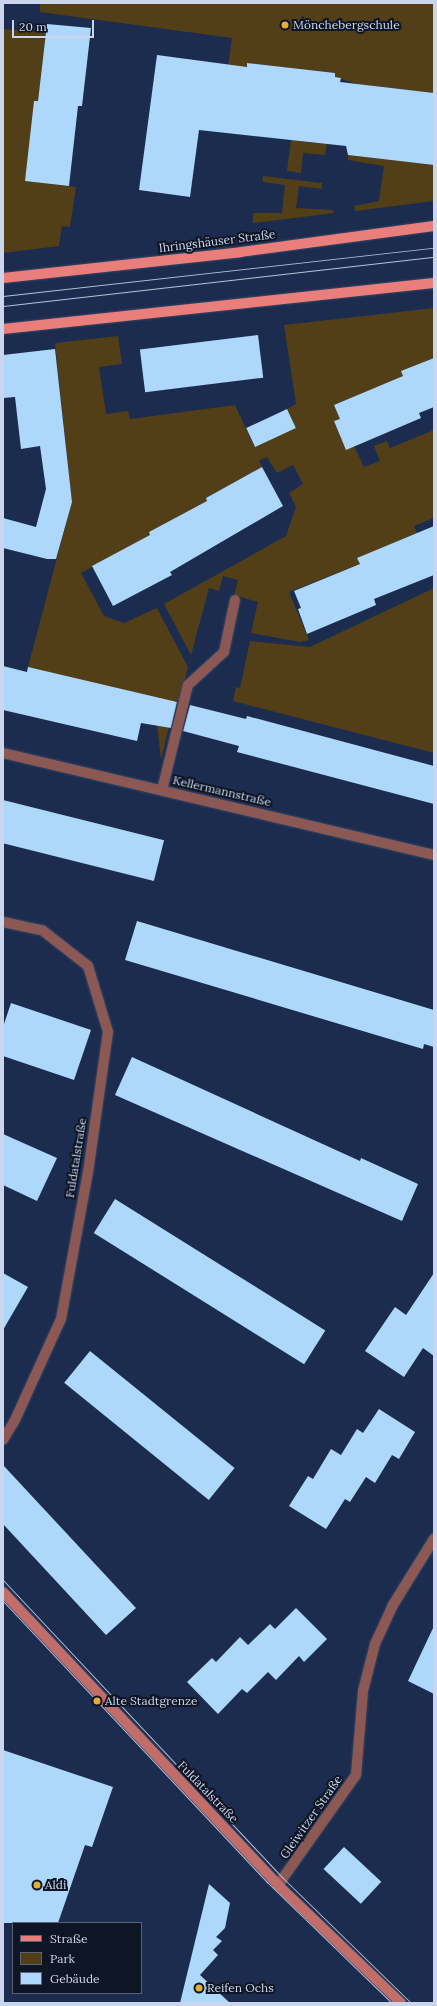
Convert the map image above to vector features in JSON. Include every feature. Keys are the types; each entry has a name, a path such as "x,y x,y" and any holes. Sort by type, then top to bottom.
{"main road":[{"name":"Ihringshäuser Straße","path":"3,278 241,252 434,226"},
{"path":"3,329 434,283"},
{"name":"Fuldatalstraße","path":"3,1592 278,1885 401,2003"}],"street":[{"path":"162,790 188,685 224,652 235,600"},
{"name":"Kellermannstraße","path":"3,753 434,855"},
{"name":"Fuldatalstraße","path":"3,922 42,930 88,966 108,1032 88,1172 61,1319 15,1420 3,1440"},
{"name":"Gleiwitzer Straße","path":"278,1885 356,1775 363,1690 375,1644 393,1605 434,1539"}],"green space":[{"name":"Mönchebergschule","path":"40,3 434,3 434,93 357,84 335,77 335,73 248,63 221,119 232,38 40,12"},
{"path":"3,29 46,33 38,101 34,101 26,181 76,187 70,227 62,226 59,246 3,253"},
{"path":"291,140 327,144 325,155 303,153 301,173 287,171"},
{"path":"348,155 434,165 434,201 355,211 354,206 379,201 384,166 348,160"},
{"path":"263,176 322,183 322,189 299,186 296,208 333,210 334,213 253,223 253,213 282,213 285,185 263,182"},
{"path":"434,308 434,358 402,371 403,376 334,405 364,467 380,461 374,446 387,441 390,448 434,430 434,518 414,526 417,533 358,558 360,564 289,592 309,640 300,642 251,633 258,602 234,595 238,580 223,576 219,591 209,588 191,655 164,604 286,536 296,507 289,493 303,484 293,465 277,473 267,457 259,461 262,467 206,498 207,501 149,532 150,535 81,573 104,616 124,623 157,608 188,667 179,702 175,701 161,760 157,724 28,667 72,501 55,343 118,336 122,364 99,367 106,414 128,411 130,419 235,405 254,446 296,428 287,409 296,404 284,325"},
{"path":"434,588 434,753 233,701 236,687 240,688 250,641 310,647"}],"building":[{"path":"47,24 91,28 82,106 78,106 69,186 25,181 34,101 38,101"},
{"path":"157,55 247,67 247,63 335,73 335,77 341,78 340,82 434,93 434,165 348,155 346,146 199,130 190,197 139,190"},
{"path":"258,335 263,378 145,392 140,350"},
{"path":"55,349 72,502 56,559 47,559 3,548 3,518 36,527 46,489 40,446 21,449 15,397 3,398 3,355"},
{"path":"434,358 434,407 419,413 421,418 346,450 334,421 340,419 334,405 403,376 401,371"},
{"path":"287,409 296,428 255,447 246,428"},
{"path":"262,467 283,506 170,572 172,575 113,606 92,566 150,535 149,532 207,501 206,498"},
{"path":"434,526 434,575 374,599 376,605 307,634 298,609 301,608 294,591 360,564 357,558"},
{"path":"3,666 27,672 28,667 177,702 171,728 141,723 137,741 3,710"},
{"path":"190,705 246,719 247,716 434,766 434,804 237,752 239,746 183,731"},
{"path":"3,800 164,840 154,881 3,843"},
{"path":"137,921 434,1010 434,1047 424,1044 423,1049 125,960"},
{"path":"11,1003 91,1030 74,1080 3,1056 3,1027"},
{"path":"132,1057 360,1161 361,1158 418,1184 402,1221 115,1095"},
{"path":"3,1134 57,1158 37,1201 3,1185"},
{"path":"115,1199 325,1330 304,1364 94,1233"},
{"path":"3,1273 28,1287 3,1330"},
{"path":"434,1273 434,1356 423,1348 404,1377 365,1351 395,1307 406,1315"},
{"path":"90,1351 235,1468 209,1500 64,1383"},
{"path":"379,1409 415,1432 399,1459 392,1455 375,1483 366,1477 350,1502 345,1499 326,1529 289,1506 308,1476 313,1479 331,1449 341,1455 357,1429 363,1433"},
{"path":"3,1465 136,1608 106,1635 3,1524"},
{"path":"296,1608 327,1639 304,1662 299,1656 276,1680 268,1672 247,1693 242,1689 218,1714 187,1682 212,1658 216,1662 240,1637 248,1645 270,1624 275,1629"},
{"path":"434,1626 434,1694 408,1681"},
{"name":"Aldi","path":"3,1750 113,1787 92,1847 85,1845 58,1922 3,1923"},
{"path":"344,1847 381,1882 361,1904 324,1869"},
{"path":"209,1884 230,1903 225,1928 216,1937 222,1941 213,1950 218,1955 200,1975 230,2003 180,2003"}],"tram line":[{"path":"3,296 434,248"},
{"path":"3,306 434,257"},
{"path":"3,1580 283,1878 411,2003"},
{"path":"3,1601 267,1882 392,2003"}],"place":[{"name":"Mönchebergschule","path":"285,25"},
{"name":"Alte Stadtgrenze","path":"97,1701"},
{"name":"Aldi","path":"37,1885"},
{"name":"Reifen Ochs","path":"199,1988"}]}
